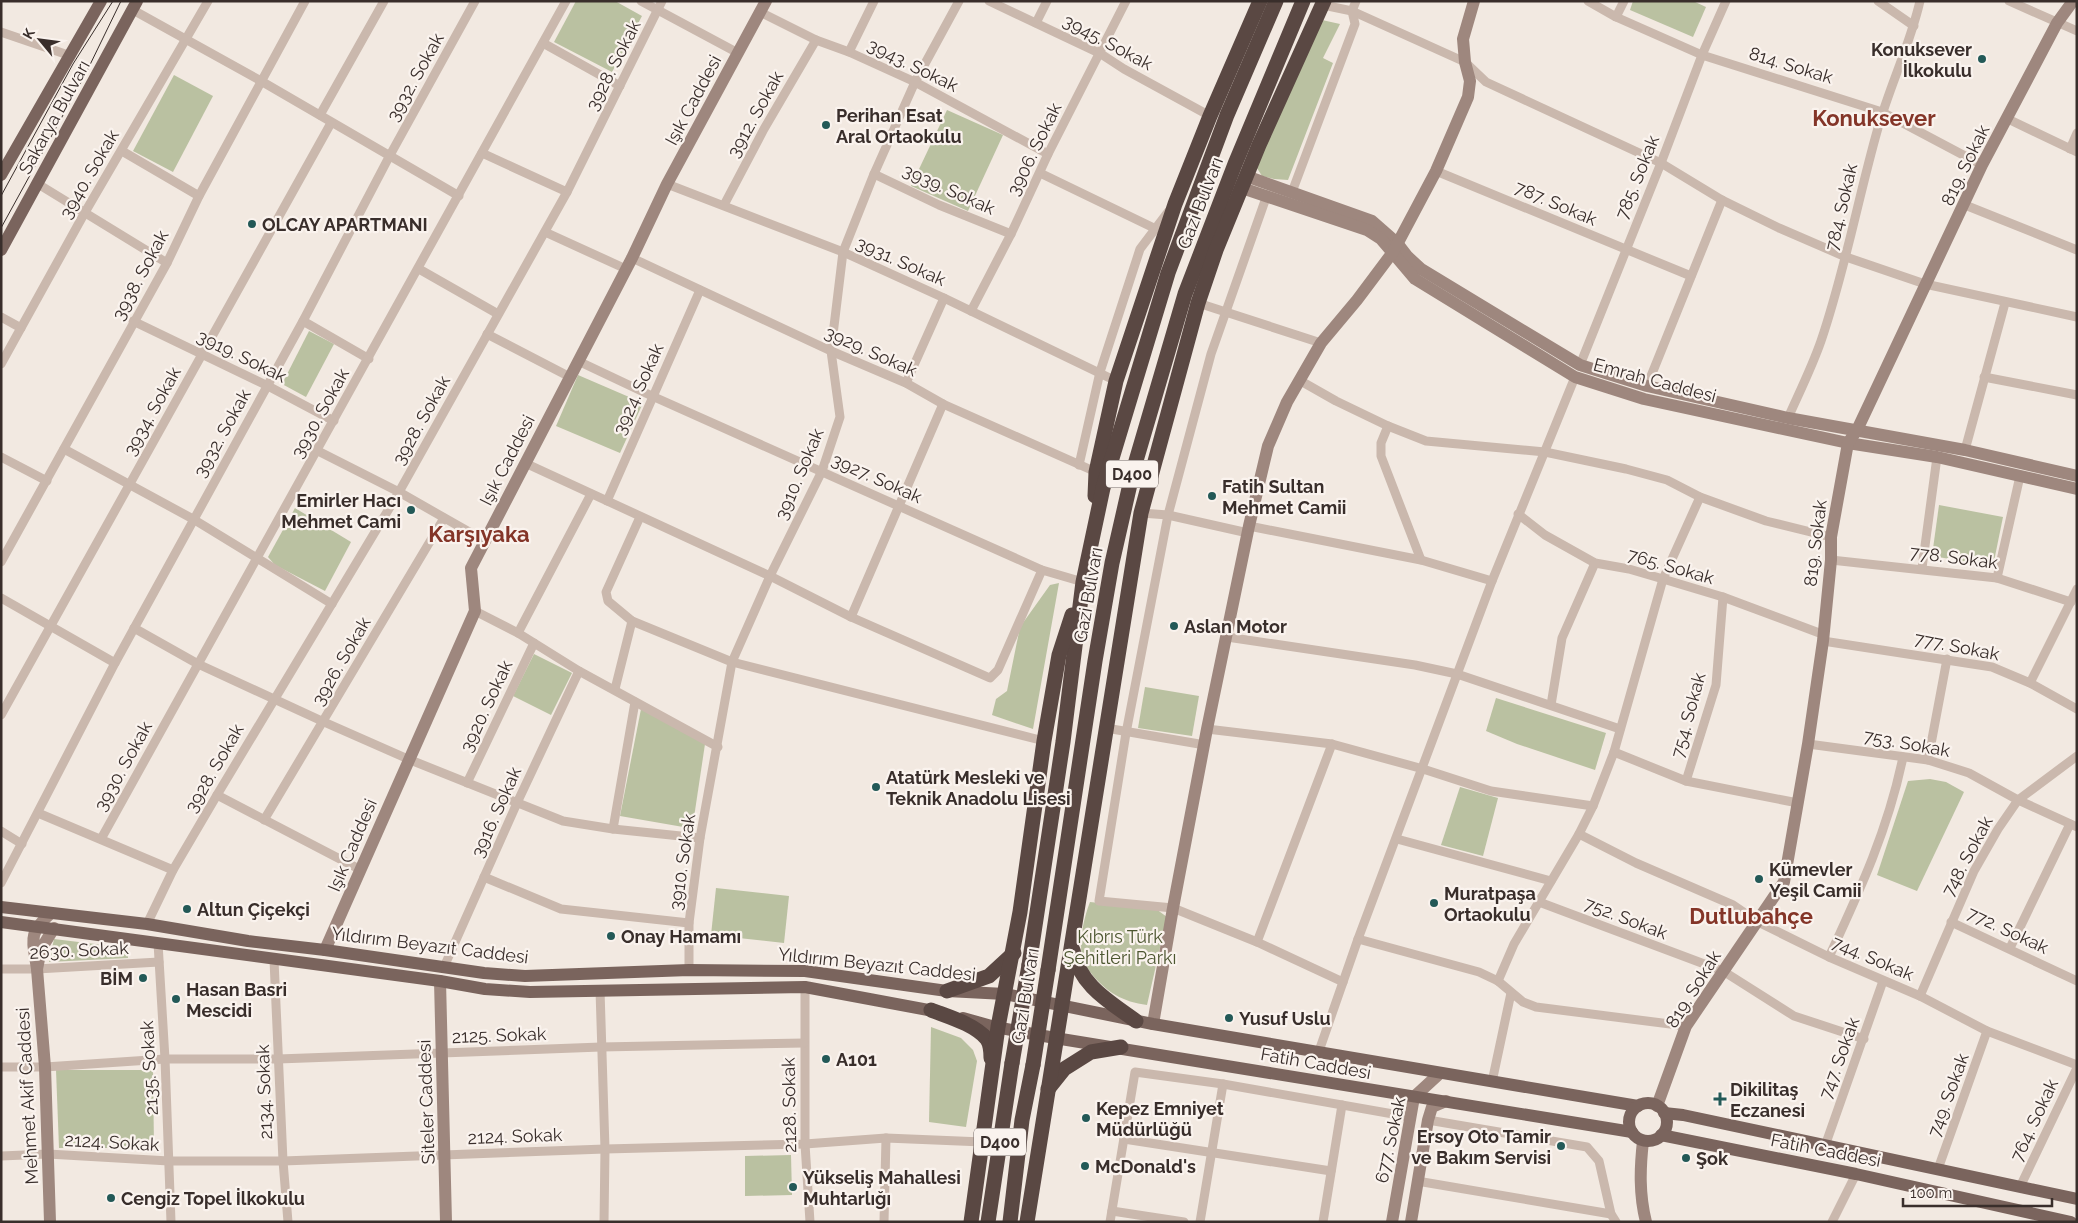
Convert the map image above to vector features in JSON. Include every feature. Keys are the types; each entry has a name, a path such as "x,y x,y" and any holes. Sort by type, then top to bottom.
{"highway":[{"path":"1094,532 1096,472 1116,381 1175,204 1210,116 1260,1"},
{"name":"Gazi Bulvarı","path":"988,1222 1063,742 1083,582 1103,488 1168,273 1227,115 1276,1"},
{"name":"Gazi Bulvarı","path":"1010,1222 1022,1120 1033,1065 1087,709 1112,563 1133,472 1185,294 1235,164 1303,1"},
{"path":"1027,1222 1055,1038 1062,1005 1141,514 1198,303 1216,250 1323,3"},
{"path":"1106,728 1112,563"},
{"path":"971,1222 992,1077 996,1027 1014,953 1044,741 1059,655 1083,582"},
{"path":"1072,944 1076,964 1087,982 1136,1021"},
{"path":"947,991 989,976 1014,953"},
{"path":"931,1010 971,1027 987,1039 991,1047 992,1077"},
{"path":"1047,1091 1064,1069 1091,1052 1121,1048"}],"main road":[{"name":"Sakarya Bulvarı","path":"1,175 101,1"},
{"name":"Sakarya Bulvarı","path":"1,250 135,6"},
{"name":"Yıldırım Beyazıt Caddesi","path":"1,907 147,924 248,941 525,976 688,970 805,971 947,991 1005,994"},
{"name":"Yıldırım Beyazıt Caddesi","path":"1,922 440,981 484,989 530,992 805,987 931,1010 996,1027"},
{"name":"Fatih Caddesi","path":"1005,994 1136,1021 1318,1051 1439,1074 1638,1106"},
{"name":"Fatih Caddesi","path":"996,1027 1632,1132"},
{"path":"1660,1109 1666,1122 1661,1135 1653,1140 1643,1140 1632,1132 1629,1118 1638,1106 1647,1104 1683,1115 2077,1199"},
{"name":"Fatih Caddesi","path":"1661,1135 1856,1174 2069,1222"}],"street":[{"name":"3940. Sokak","path":"1,364 84,214 208,1"},
{"name":"3938. Sokak","path":"1,562 133,321 167,263 199,196 305,1"},
{"path":"320,115 384,1"},
{"name":"3930. Sokak","path":"101,839 256,558 318,452 566,1"},
{"path":"641,1 738,53"},
{"name":"3928. Sokak","path":"147,924 173,870 400,492 545,232 662,1"},
{"path":"849,52 874,1"},
{"name":"3945. Sokak","path":"989,1 1101,54 1124,69 1210,116"},
{"path":"1036,23 1047,1"},
{"name":"3906. Sokak","path":"971,311 1126,1"},
{"path":"1292,192 1355,24 1352,11 1356,1"},
{"path":"1153,1024 1207,728 1248,529 1268,446 1287,402 1321,343 1357,300 1395,248 1436,171 1468,98 1470,81 1465,62 1463,39 1474,1"},
{"name":"814. Sokak","path":"1588,1 1616,17 1702,55 1882,112 1982,165"},
{"path":"1616,17 1624,1"},
{"name":"785. Sokak","path":"1318,1051 1358,939 1518,514 1578,371 1702,55 1726,1"},
{"path":"1878,1 1914,26"},
{"name":"784. Sokak","path":"1788,418 1821,343 1846,257 1865,172 1882,112 1914,26 1920,1"},
{"path":"2009,1 2077,31"},
{"name":"819. Sokak","path":"1660,1109 1686,1026 1784,882 1808,744 1823,637 1831,537 1848,443 1857,430 1925,284 1965,205 1982,165 2008,119 2057,23 2073,1"},
{"name":"3932. Sokak","path":"1,883 115,663 268,386 474,2"},
{"name":"3910. Sokak","path":"688,970 689,923 700,838 732,662 770,576 822,471 840,417 831,351 843,252 874,174 915,82 955,2"},
{"path":"1323,3 1352,11 1465,62 1486,82 1661,163 1722,200 1779,228 1846,257 1925,284 2005,303 2077,317"},
{"path":"135,6 186,40 261,81 459,196"},
{"name":"3943. Sokak","path":"763,7 816,40 849,52 915,82 1048,154"},
{"name":"Işık Caddesi","path":"325,950 475,611 471,568 626,270 667,184 763,7"},
{"path":"1,32 71,56"},
{"name":"3912. Sokak","path":"724,205 764,129 816,40"},
{"path":"543,43 620,86"},
{"path":"2008,119 2073,150 2077,133"},
{"name":"3934. Sokak","path":"1,715 331,122"},
{"path":"122,151 199,196"},
{"path":"482,153 566,192"},
{"name":"787. Sokak","path":"1436,171 1691,276"},
{"path":"1040,173 1156,229"},
{"name":"3939. Sokak","path":"874,174 939,205 1011,234"},
{"name":"Emrah Caddesi","path":"1244,182 1292,192 1372,221 1395,248"},
{"name":"Emrah Caddesi","path":"1244,182 1267,195 1367,230 1407,256 1421,269 1578,371 1644,398 1848,443 1937,458 2077,489"},
{"path":"38,184 84,214 167,263"},
{"name":"3931. Sokak","path":"667,184 843,252 944,298 1116,381"},
{"path":"1267,195 1211,354 1168,515 1126,733 1099,901 1173,908 1257,942 1343,982"},
{"path":"1646,386 1722,200"},
{"path":"1079,465 1100,372 1140,248 1175,204"},
{"path":"1965,205 2077,250"},
{"path":"545,232 626,270"},
{"name":"3929. Sokak","path":"632,258 831,351 906,383 943,404 1096,472"},
{"path":"419,269 498,314"},
{"name":"3924. Sokak","path":"607,500 700,290"},
{"path":"906,383 944,298"},
{"path":"1198,303 1225,310 1321,343"},
{"path":"1965,450 2005,303"},
{"path":"1,317 22,328"},
{"name":"3919. Sokak","path":"133,321 268,386 334,421"},
{"path":"303,321 369,359"},
{"path":"487,334 570,377"},
{"name":"3927. Sokak","path":"578,361 652,396 1042,570 1083,582"},
{"name":"Emrah Caddesi","path":"1578,371 1788,418 1965,450 2077,476"},
{"path":"1984,377 2077,395"},
{"path":"1300,380 1336,401 1388,426 1426,441 1544,452 1626,469 1667,480 1700,496 1766,520 1831,537"},
{"path":"851,617 943,404"},
{"path":"1388,426 1381,443 1381,456 1421,560"},
{"path":"64,449 193,519 332,604"},
{"path":"318,452 400,492 485,541"},
{"path":"1,456 47,481"},
{"path":"1922,568 1937,458"},
{"path":"525,463 770,576 851,617 990,678 998,670 1042,570"},
{"path":"1997,578 2020,476"},
{"path":"518,633 591,494"},
{"path":"1498,981 1514,944 1579,834 1593,806 1614,752 1663,579 1700,496"},
{"path":"1141,514 1168,515 1421,560 1492,582"},
{"name":"765. Sokak","path":"1518,514 1545,535 1595,563 1629,569 1723,598 1823,637"},
{"path":"640,517 606,592 608,601 632,621 732,662 1044,741"},
{"name":"3926. Sokak","path":"264,820 444,518"},
{"name":"778. Sokak","path":"1830,560 1922,568 1997,578 2071,602"},
{"path":"1551,705 1562,638 1595,563"},
{"path":"2030,683 2077,589"},
{"path":"1,598 115,663"},
{"name":"754. Sokak","path":"1686,781 1716,685 1723,598"},
{"path":"475,611 518,633 580,671 718,747"},
{"path":"615,689 632,621"},
{"path":"134,628 198,664 324,722 408,759 563,821 613,829 700,838"},
{"path":"1227,637 1415,664 1457,674 1620,729"},
{"name":"777. Sokak","path":"1823,637 1992,667 2030,683 2077,709"},
{"name":"3920. Sokak","path":"467,783 534,643"},
{"path":"1928,760 1947,659"},
{"name":"3916. Sokak","path":"444,967 517,803 580,671"},
{"path":"613,829 635,702"},
{"path":"1106,728 1126,733 1204,745"},
{"path":"1207,728 1332,744 1423,769 1491,791 1593,806"},
{"path":"1257,942 1332,744"},
{"name":"753. Sokak","path":"1808,744 1928,760 1969,773 2018,800 2073,825"},
{"path":"1614,752 1686,781 1798,803"},
{"name":"748. Sokak","path":"1920,996 1974,871 1998,830 2018,800 2077,756"},
{"path":"1828,957 1875,855 1895,794 1903,757"},
{"path":"217,795 361,870"},
{"path":"38,814 173,870"},
{"path":"2010,948 2073,825"},
{"path":"1,831 22,844"},
{"name":"744. Sokak","path":"1579,834 1636,863 1733,905 1758,922 1828,957 1920,996 1987,1031 2077,1066"},
{"path":"1397,839 1552,881"},
{"path":"484,877 561,909 689,923"},
{"name":"752. Sokak","path":"1539,902 1723,972 1794,1016 1864,1039"},
{"path":"36,926 51,913"},
{"name":"772. Sokak","path":"1952,922 2077,981"},
{"name":"Mehmet Akif Caddesi","path":"36,926 32,936 37,969 45,1067 50,1222"},
{"path":"37,969 41,949 54,928"},
{"path":"1358,939 1479,972 1498,981 1523,1002 1536,1007 1686,1026"},
{"name":"2135. Sokak","path":"158,942 165,1059 171,1222"},
{"name":"2134. Sokak","path":"274,960 283,1161 288,1222"},
{"name":"2630. Sokak","path":"1,969 37,969 159,962"},
{"name":"Siteler Caddesi","path":"440,981 446,1222"},
{"name":"747. Sokak","path":"1825,1146 1884,981"},
{"name":"2128. Sokak","path":"805,987 805,1144 810,1222"},
{"path":"600,990 605,1149 604,1222"},
{"path":"1492,1082 1511,993"},
{"name":"749. Sokak","path":"1938,1169 1987,1031"},
{"name":"2125. Sokak","path":"1,1067 45,1067 165,1059 278,1059 601,1047 804,1043"},
{"name":"764. Sokak","path":"2020,1187 2077,1066"},
{"path":"1110,1222 1135,1072 1223,1084 1410,1117"},
{"name":"677. Sokak","path":"1392,1222 1414,1097 1439,1074"},
{"path":"1200,1222 1223,1084"},
{"name":"677. Sokak","path":"1411,1222 1428,1120 1432,1107 1446,1101"},
{"path":"1323,1222 1342,1105"},
{"path":"1417,1181 1613,1218 1599,1161 1587,1147 1428,1120"},
{"path":"884,1222 886,1138"},
{"name":"2124. Sokak","path":"1,1156 48,1154 169,1161 283,1161 605,1149 805,1144 886,1138 983,1142"},
{"path":"1124,1139 1212,1151 1331,1171"},
{"path":"1643,1140 1640,1170 1642,1205 1646,1222"},
{"path":"1832,1222 1856,1174"},
{"path":"1112,1211 1184,1222"}],"green space":[{"path":"576,1 615,1 642,16 612,72 554,42"},
{"path":"1633,1 1693,1 1706,7 1693,37 1630,10"},
{"path":"1322,20 1340,24 1323,58 1333,63 1288,180 1262,176 1255,165"},
{"path":"174,75 213,96 173,172 133,151"},
{"path":"947,110 1003,135 968,211 911,186"},
{"path":"309,331 334,344 306,397 282,384"},
{"path":"578,375 643,403 620,453 556,426"},
{"path":"1939,505 2003,517 1993,566 1932,556"},
{"path":"295,508 351,542 325,591 275,565 268,557"},
{"path":"1059,583 1033,729 992,715 996,699 1007,691 1020,627 1050,585"},
{"path":"534,654 572,673 551,715 513,696"},
{"path":"1145,687 1199,696 1192,736 1138,728"},
{"path":"1496,698 1606,733 1595,770 1517,744 1486,731"},
{"path":"641,709 705,744 693,824 689,828 620,816"},
{"path":"1930,779 1946,782 1964,792 1917,891 1877,875 1908,781"},
{"path":"1460,787 1498,798 1483,856 1441,845"},
{"path":"716,888 789,896 784,943 711,935"},
{"name":"Kıbrıs Türk Şehitleri Parkı","path":"1090,902 1156,909 1167,917 1147,1005 1123,999 1109,991 1097,980 1084,963 1081,938"},
{"path":"54,939 128,948 128,958 49,962"},
{"path":"931,1027 961,1038 973,1050 977,1061 966,1127 929,1122"},
{"path":"56,1070 153,1070 154,1148 59,1148"},
{"path":"791,1155 792,1195 745,1196 745,1156"}],"tram line":[{"path":"1,196 73,64 113,1"},
{"path":"1,228 85,75 121,1"}],"place":[{"name":"Konuksever İlkokulu","path":"1982,59"},
{"name":"Perihan Esat Aral Ortaokulu","path":"826,125"},
{"name":"OLCAY APARTMANI","path":"252,224"},
{"name":"Fatih Sultan Mehmet Camii","path":"1212,496"},
{"name":"Emirler Hacı Mehmet Cami","path":"411,510"},
{"name":"Aslan Motor","path":"1174,626"},
{"name":"Atatürk Mesleki ve Teknik Anadolu Lisesi","path":"876,787"},
{"name":"Kümevler Yeşil Camii","path":"1759,879"},
{"name":"Muratpaşa Ortaokulu","path":"1434,903"},
{"name":"Altun Çiçekçi","path":"187,909"},
{"name":"Onay Hamamı","path":"611,936"},
{"name":"BİM","path":"143,978"},
{"name":"Hasan Basri Mescidi","path":"176,999"},
{"name":"Yusuf Uslu","path":"1229,1018"},
{"name":"A101","path":"826,1059"},
{"name":"Dikilitaş Eczanesi","path":"1720,1099"},
{"name":"Kepez Emniyet Müdürlüğü","path":"1086,1118"},
{"name":"Ersoy Oto Tamir ve Bakım Servisi","path":"1561,1146"},
{"name":"Şok","path":"1686,1158"},
{"name":"McDonald's","path":"1085,1166"},
{"name":"Yükseliş Mahallesi Muhtarlığı","path":"793,1187"},
{"name":"Cengiz Topel İlkokulu","path":"111,1198"}],"district":[{"name":"Konuksever","path":"1874,118"},
{"name":"Karşıyaka","path":"479,534"},
{"name":"Dutlubahçe","path":"1751,916"}]}
